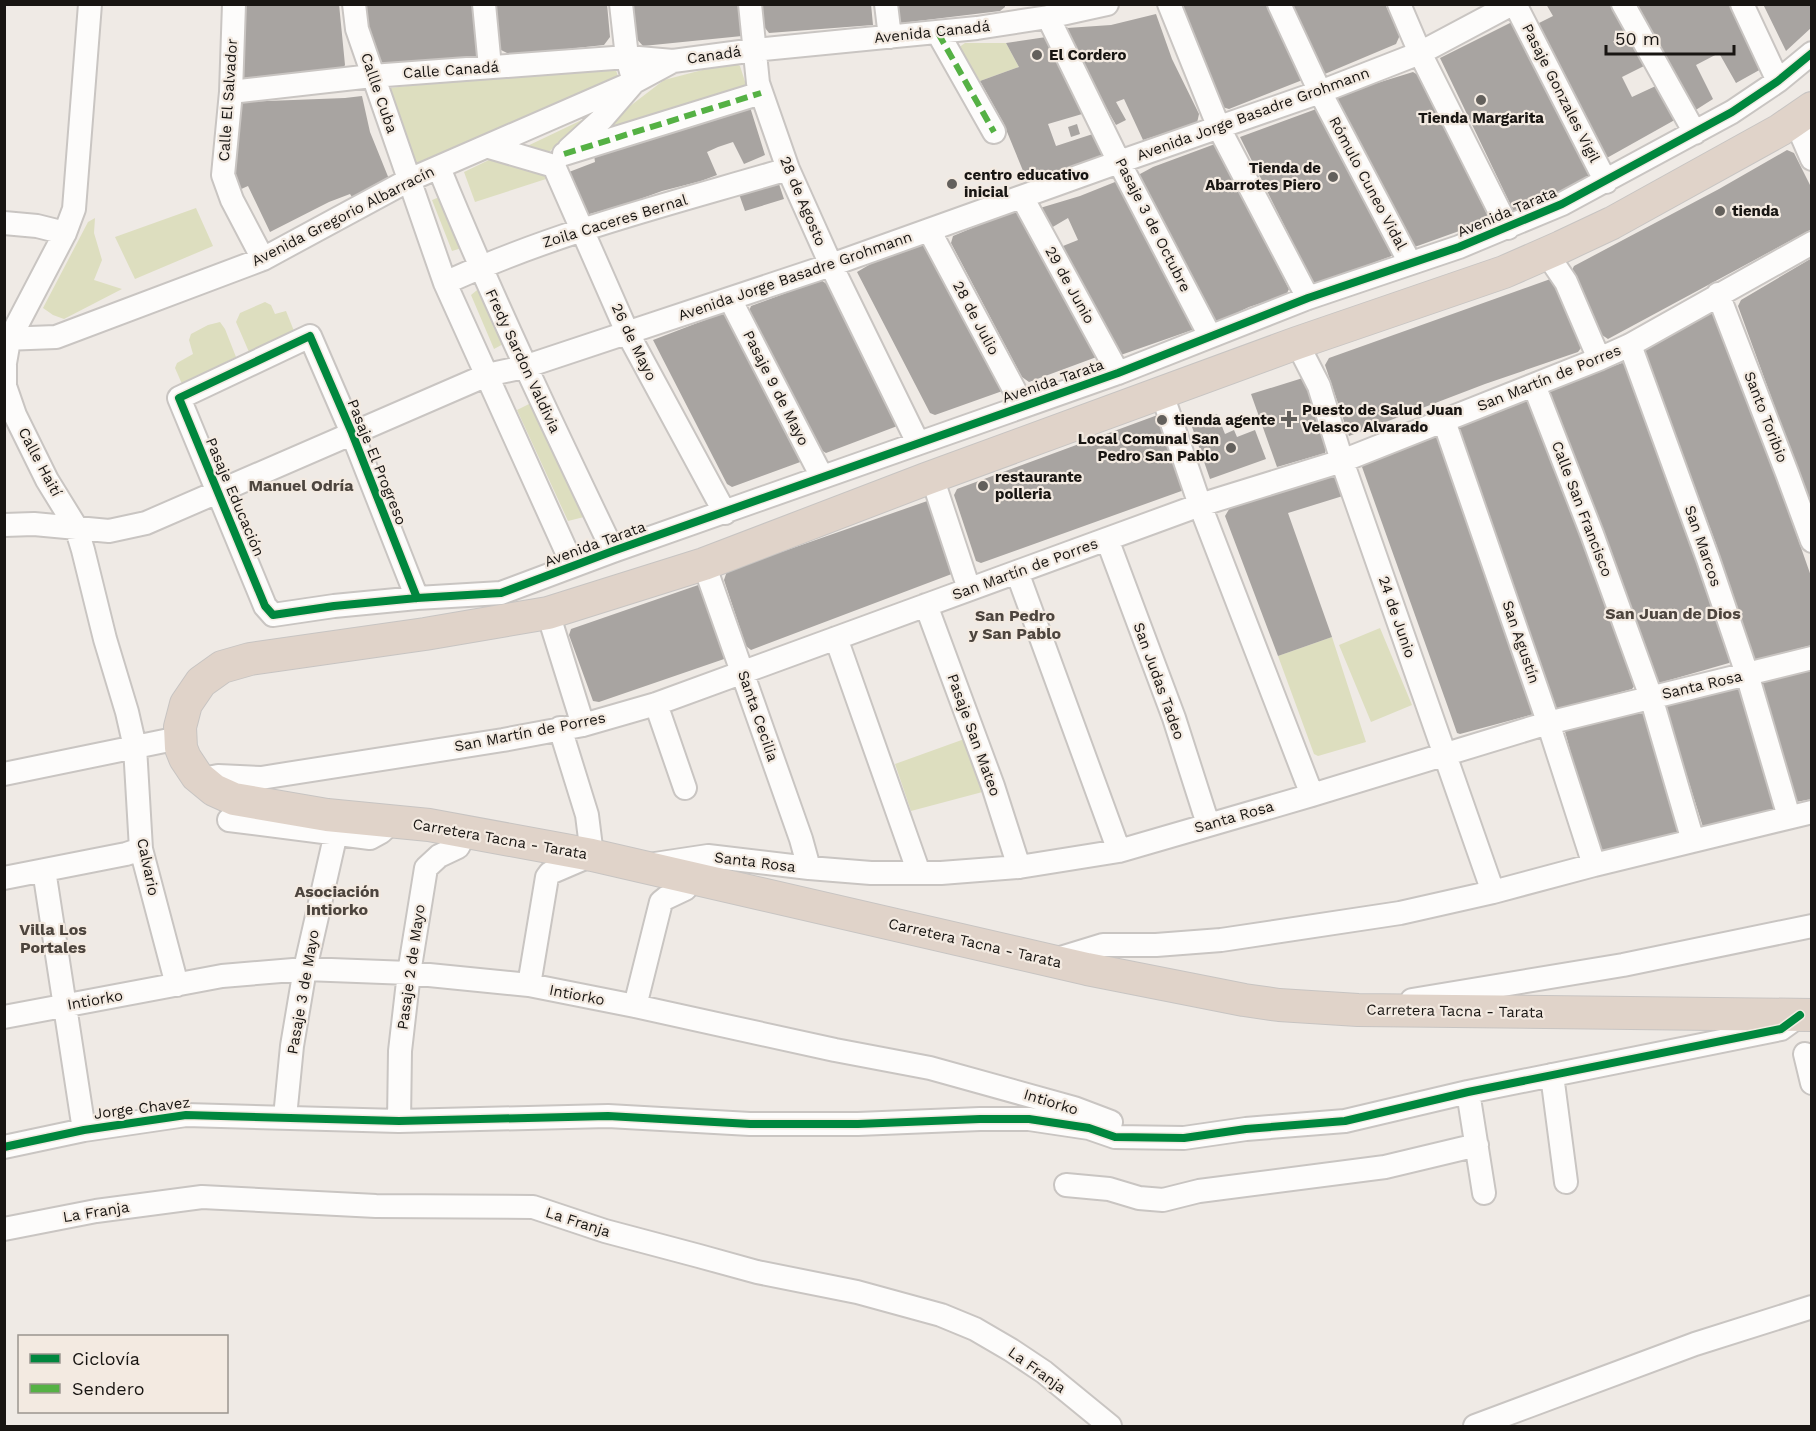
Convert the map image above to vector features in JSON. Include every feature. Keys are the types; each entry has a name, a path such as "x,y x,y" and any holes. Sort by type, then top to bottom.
{"highway":[{"name":"Avenida Tarata","path":"179,738 182,716 192,692 222,667 250,659 506,607 548,613 704,564 932,477 1297,343 1477,282 1547,254 1612,223 1803,114"},
{"name":"Carretera Tacna - Tarata","path":"179,738 190,767 205,784 234,799 327,815 429,825 592,855 1054,960 1244,1000 1279,1005 1358,1010 1806,1015"}],"street":[{"name":"Calle Haití","path":"90,4 74,209 65,233 7,339 5,386 15,415 47,480 76,527 135,747"},
{"name":"Calle El Salvador","path":"234,4 231,92 223,175 232,200 263,259"},
{"name":"Callle Cuba","path":"354,4 357,29 410,180"},
{"path":"484,4 490,67"},
{"path":"559,160 602,119 634,82 627,57 621,4"},
{"name":"28 de Agosto","path":"750,4 758,83 789,169 831,265 918,443"},
{"path":"886,4 890,37"},
{"name":"Avenida Canadá","path":"755,50 938,33 1014,14 1048,17 1107,4"},
{"path":"1169,4 1219,128 1308,298"},
{"name":"Rómulo Cuneo Vidal","path":"1279,4 1320,92 1410,263"},
{"path":"1399,4 1420,53 1508,228"},
{"name":"Avenida Jorge Basadre Grohmann","path":"4,525 34,524 109,531 146,523 487,375 524,367 831,265 1320,92 1420,53 1513,4"},
{"name":"Pasaje Gonzales Vigil","path":"1513,4 1606,182"},
{"path":"1623,4 1695,134"},
{"path":"1742,4 1778,81"},
{"name":"Pasaje 3 de Octubre","path":"1048,17 1119,162 1210,336"},
{"path":"938,33 994,132"},
{"name":"Canadá","path":"673,61 755,50"},
{"name":"Avenida Tarata","path":"265,606 273,615 333,606 417,598 506,607 573,566 1118,373 1308,298 1508,228 1563,204 1695,134 1778,81 1812,52"},
{"name":"Calle Canadá","path":"231,92 372,75 627,57 673,61"},
{"name":"Avenida Gregorio Albarracín","path":"7,339 56,337 263,259 410,180 634,82 673,61"},
{"path":"489,147 559,160 761,93"},
{"path":"1803,114 1812,159"},
{"name":"26 de Mayo","path":"559,160 584,229 627,332 724,513"},
{"name":"Fredy Sardon Valdivia","path":"439,168 479,267 524,367 613,551"},
{"name":"Zoila Caceres Bernal","path":"445,283 479,267 584,229 789,169"},
{"path":"410,180 445,283 573,566"},
{"name":"29 de Junio","path":"1022,197 1118,373"},
{"path":"4,223 37,226 65,233"},
{"name":"28 de Julio","path":"929,230 1023,406"},
{"name":"San Martín de Porres","path":"205,784 218,776 261,778 503,740 583,725 656,704 1107,538 1200,505 1342,461 1444,421 1630,345 1812,243"},
{"path":"1547,254 1566,282 1599,359"},
{"name":"Santo Toribio","path":"1718,294 1812,541"},
{"name":"Pasaje 9 de Mayo","path":"730,299 822,477"},
{"name":"Pasaje El Progreso","path":"178,398 310,336 352,433 417,598"},
{"name":"24 de Junio","path":"1297,343 1318,387 1493,892"},
{"name":"San Marcos","path":"1630,345 1747,674 1789,817"},
{"name":"Calle San Francisco","path":"1534,385 1592,534 1651,697 1693,840"},
{"path":"1162,394 1200,505 1312,795"},
{"name":"Pasaje Educación","path":"178,398 265,606"},
{"name":"San Agustín","path":"1444,421 1548,723 1594,865"},
{"path":"932,477 969,590"},
{"name":"Avenida Jorge Basadre Grohmann","path":"4,511 34,513 76,527"},
{"name":"San Judas Tadeo","path":"1107,538 1174,718 1208,824"},
{"name":"Santa Cecilia","path":"704,564 809,868"},
{"path":"1017,572 1119,851"},
{"name":"Pasaje San Mateo","path":"926,605 993,786 1019,867"},
{"path":"548,613 583,725"},
{"path":"836,638 919,873"},
{"name":"Santa Rosa","path":"644,866 708,856 871,873 919,873 1019,867 1119,851 1548,723 1812,658"},
{"path":"656,704 686,788"},
{"path":"529,985 547,877 550,873 592,855 587,815 560,728"},
{"path":"4,774 179,738"},
{"name":"Calvario","path":"135,747 141,849 177,985"},
{"path":"1054,960 1103,945 1156,945 1221,940 1400,913 1812,812"},
{"path":"229,820 369,838 381,832 392,822"},
{"name":"Pasaje 2 de Mayo","path":"399,1121 400,1051 409,973 426,868 439,856 458,847 466,832"},
{"name":"Pasaje 3 de Mayo","path":"285,1117 292,1046 305,969 336,833"},
{"path":"4,878 141,849"},
{"path":"44,870 84,1130"},
{"path":"635,1006 661,902 685,889 695,878"},
{"path":"1358,1010 1623,965 1812,926"},
{"name":"Intiorko","path":"4,1017 222,976 305,969 409,973 529,985 941,1071 1074,1108 1107,1119 1136,1136"},
{"name":"Jorge Chavez","path":"4,1147 84,1130 186,1114 399,1121 609,1116 750,1124 858,1124 1029,1119 1089,1128 1115,1137 1184,1138 1246,1129 1345,1120 1552,1074 1781,1029 1806,1015"},
{"path":"1805,1053 1812,1083"},
{"path":"1552,1074 1566,1182"},
{"path":"1468,1092 1484,1193"},
{"path":"1066,1185 1110,1189 1139,1198 1163,1200 1199,1191 1385,1167 1477,1145"},
{"name":"La Franja","path":"4,1228 202,1197 376,1206 533,1207 605,1231 728,1264 868,1295 941,1315 975,1329 1011,1350 1044,1372 1110,1426"},
{"path":"1475,1426 1695,1344 1812,1307"}],"green space":[{"path":"965,43 1006,43 1019,67 980,81 958,48"},
{"path":"613,62 618,76 409,169 390,88"},
{"path":"733,62 740,66 748,91 591,136 664,80"},
{"path":"605,109 562,139 549,152 521,149"},
{"path":"491,159 545,174 546,179 475,202 464,172"},
{"path":"442,196 462,248 452,251 432,200"},
{"path":"196,208 213,246 135,279 115,237"},
{"path":"95,218 94,233 102,260 94,280 122,289 64,319 53,315 43,308 88,222"},
{"path":"482,286 507,342 494,349 471,295"},
{"path":"265,302 271,305 275,314 286,311 294,331 249,352 236,322 240,313"},
{"path":"220,322 236,357 182,384 175,368 177,363 193,354 189,340 191,334 208,325"},
{"path":"533,402 588,516 568,521 517,410"},
{"path":"1380,628 1412,705 1371,722 1339,645"},
{"path":"1332,637 1366,742 1318,756 1314,754 1278,656"},
{"path":"970,737 990,790 911,811 895,764"}],"building":[{"path":"244,4 339,4 345,65 342,70 244,78"},
{"path":"365,4 473,4 478,55 473,61 377,67 371,62"},
{"path":"494,4 607,4 610,37 604,45 511,55 499,49"},
{"path":"630,4 739,4 742,36 643,46 634,36"},
{"path":"760,4 871,4 873,25 769,33 762,24"},
{"path":"894,4 1005,4 1005,7 1000,11 901,23 896,17"},
{"path":"1185,4 1270,4 1305,79 1229,109 1222,107 1177,8"},
{"path":"1286,4 1385,4 1400,35 1396,44 1320,76"},
{"path":"1546,4 1616,4 1648,64 1622,77 1632,97 1660,84 1680,117 1605,159 1535,25 1553,16"},
{"path":"1636,4 1730,4 1763,68 1736,83 1719,53 1696,65 1713,99 1691,113"},
{"path":"1763,4 1812,4 1812,27 1786,51"},
{"path":"1156,14 1172,59 1199,114 1197,123 1143,140 1124,99 1116,102 1126,120 1116,125 1063,32 1067,28 1111,25"},
{"path":"1514,21 1594,175 1554,197 1515,214 1440,58"},
{"path":"1053,36 1089,112 1048,124 1056,146 1099,132 1106,151 1104,157 1028,183 1003,122 980,81 1019,67 1006,43"},
{"path":"1413,72 1418,75 1490,220 1409,249 1333,99"},
{"path":"362,96 370,132 389,179 352,197 350,194 329,202 270,232 248,186 239,190 234,181 238,102"},
{"path":"750,107 765,155 744,164 733,142 718,147 707,152 717,175 586,215 569,172 595,162 594,155 643,142"},
{"path":"1319,108 1397,254 1314,285 1240,137"},
{"path":"1077,124 1080,134 1071,137 1068,127"},
{"path":"1215,144 1289,289 1286,295 1249,307 1214,324 1139,179 1140,174 1153,167"},
{"path":"1787,150 1794,153 1812,189 1812,229 1608,339 1602,335 1572,270 1574,266"},
{"path":"1120,180 1195,329 1115,357 1058,248 1078,240 1068,218 1051,228 1040,208 1080,196"},
{"path":"778,181 784,199 745,211 739,194"},
{"path":"1022,207 1102,355 1029,382 1022,377 951,243 953,236"},
{"path":"931,241 1008,389 935,415 930,413 857,272 874,262"},
{"path":"1812,258 1812,509 1738,306 1741,300"},
{"path":"1556,277 1581,348 1578,352 1485,384 1349,436 1325,365 1329,358"},
{"path":"821,280 828,285 900,425 826,453 821,450 749,311 751,306"},
{"path":"731,310 803,461 732,487 727,484 653,340"},
{"path":"1713,312 1758,425 1812,579 1812,645 1754,660 1716,544 1645,352 1647,347"},
{"path":"1622,363 1628,366 1732,659 1729,663 1659,683 1656,681 1550,392 1551,389"},
{"name":"Puesto de Salud Juan Velasco Alvarado","path":"1306,377 1327,444 1325,453 1277,467 1251,394"},
{"path":"1529,398 1635,685 1632,689 1558,709 1458,428 1461,424"},
{"path":"1163,413 1187,489 981,563 976,561 954,495 957,489"},
{"name":"Local Comunal San Pedro San Pablo","path":"1217,414 1225,434 1234,430 1237,437 1255,430 1266,459 1210,479 1191,424"},
{"path":"1438,434 1534,714 1460,734 1457,733 1362,467 1364,463"},
{"path":"1335,474 1346,495 1288,513 1332,637 1278,656 1225,516 1231,506"},
{"path":"933,499 957,572 751,650 746,646 724,580 727,571"},
{"path":"704,583 727,658 599,702 593,701 569,635 571,629"},
{"path":"1812,670 1812,799 1796,802 1759,689 1763,681"},
{"path":"1745,685 1781,808 1703,827 1665,706"},
{"path":"1647,711 1681,833 1598,851 1564,728"}],"marked path":[{"path":"938,33 994,132"},
{"path":"564,154 761,93"}],"cycle path":[{"path":"417,598 352,433 310,336 179,398 265,606 273,615 334,606 501,593 613,551 1118,373 1308,298 1459,247 1562,204 1732,112 1778,81 1812,53"},
{"path":"4,1147 84,1130 186,1115 399,1121 608,1116 750,1124 858,1124 1029,1119 1089,1128 1115,1137 1184,1138 1246,1129 1345,1121 1468,1092 1781,1029 1800,1015"}],"place":[{"name":"El Cordero","path":"1037,55"},
{"name":"Tienda Margarita","path":"1481,100"},
{"name":"Tienda de Abarrotes Piero","path":"1333,177"},
{"name":"centro educativo inicial","path":"952,184"},
{"name":"tienda","path":"1720,211"},
{"name":"Puesto de Salud Juan Velasco Alvarado","path":"1289,419"},
{"name":"tienda agente","path":"1162,420"},
{"name":"Local Comunal San Pedro San Pablo","path":"1231,448"},
{"name":"restaurante polleria","path":"983,486"}],"district":[{"name":"Manuel Odría","path":"301,485"},
{"name":"San Juan de Dios","path":"1673,613"},
{"name":"San Pedro y San Pablo","path":"1015,624"},
{"name":"Asociación Intiorko","path":"337,900"},
{"name":"Villa Los Portales","path":"53,938"}]}
